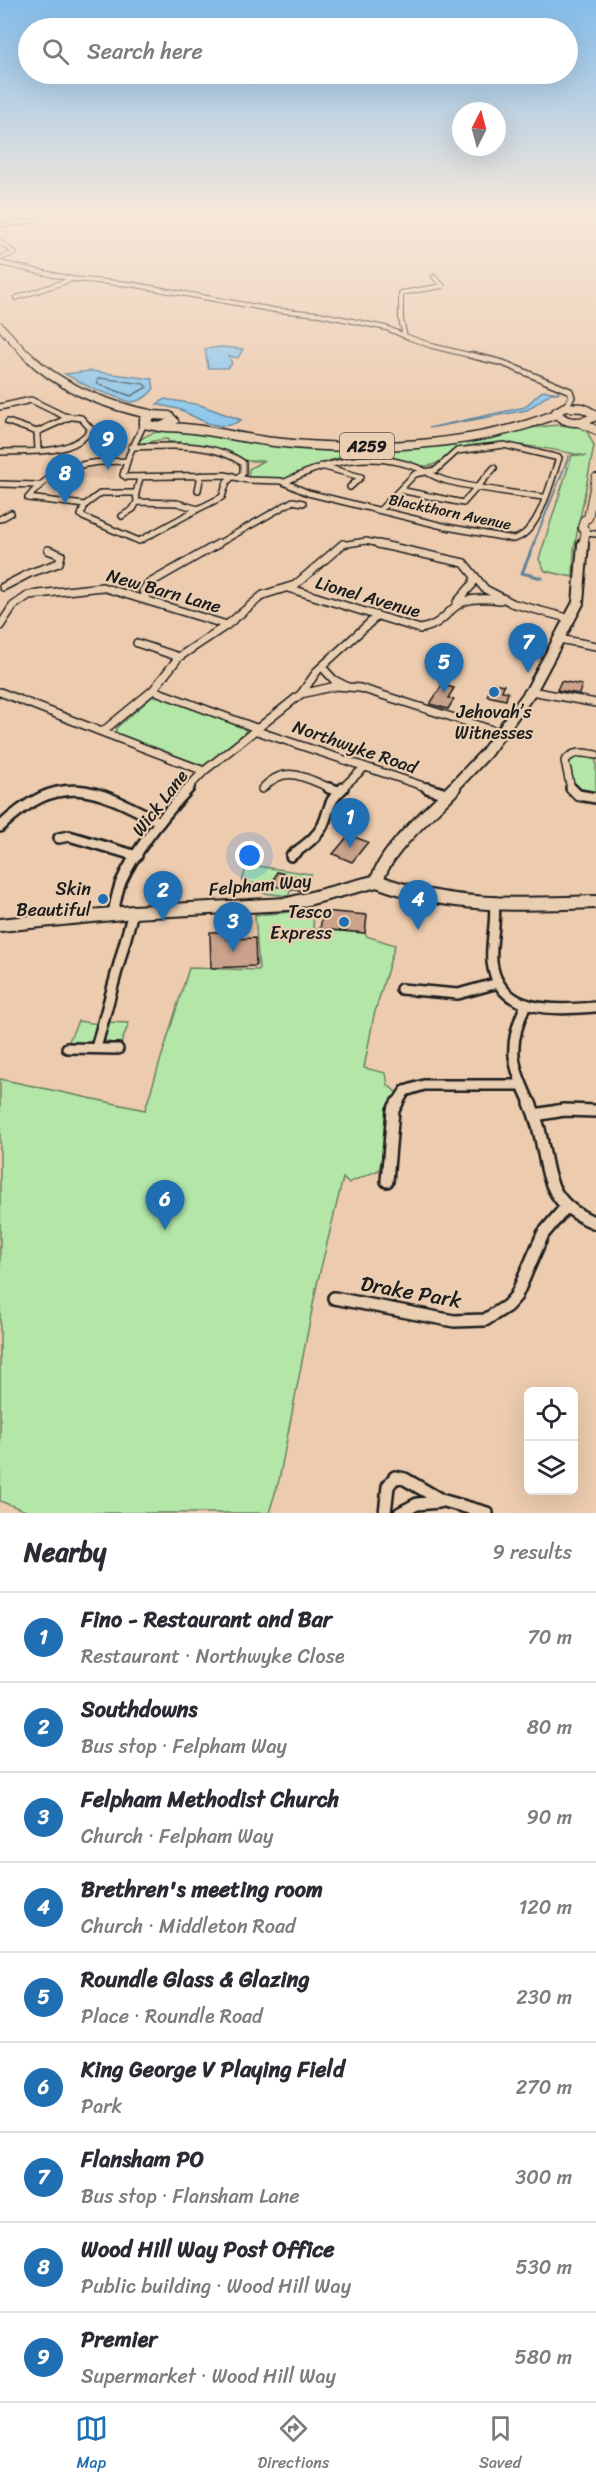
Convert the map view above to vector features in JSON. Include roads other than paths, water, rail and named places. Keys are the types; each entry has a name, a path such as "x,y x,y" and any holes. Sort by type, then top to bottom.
{"main road":[{"path":"0,326 25,356 71,386 131,411 169,416 174,419 172,424 162,427 144,423 131,411"},
{"path":"595,415 581,407 568,404 557,410 556,414 596,430"},
{"name":"A259","path":"162,427 202,429 293,444 359,447 432,442 531,423 556,414"},
{"path":"144,423 154,415"},
{"path":"573,422 595,415"},
{"name":"A259","path":"174,419 202,429"},
{"name":"A259","path":"531,423 573,422"},
{"path":"596,478 588,519 591,520 589,533 580,556 580,595 571,619 531,691 502,733 380,870 378,881 404,893 434,900 596,902"},
{"name":"Felpham Way","path":"0,926 133,912 288,904 378,881"}],"street":[{"path":"16,298 67,281"},
{"path":"91,281 130,284 274,310 320,314 386,328 432,346 511,366 570,391 573,395 568,404"},
{"path":"405,336 401,327 403,307 401,293 443,286 437,281"},
{"path":"386,328 401,327"},
{"path":"0,407 31,400 71,417 81,418 88,422 91,429 85,439 67,447 0,452"},
{"path":"8,422 37,432 71,417"},
{"path":"144,423 131,447 123,475 140,478 201,475 285,482"},
{"path":"140,433 162,427"},
{"path":"37,432 38,450"},
{"name":"Blackthorn Avenue","path":"504,445 559,458 535,523 519,538 447,527 381,509 308,493 285,482 343,458 362,457 419,468 426,472 436,470 451,454 480,446 504,445"},
{"path":"131,447 182,448 232,455 243,463 243,473 227,482 222,497 140,541 83,518 81,511 90,496 97,493 136,493"},
{"path":"85,505 29,500 37,485 56,471 77,463 94,460 126,461"},
{"path":"321,466 360,477 350,487"},
{"path":"400,490 463,503 494,468"},
{"path":"381,509 415,474 426,472 432,476 478,487 543,497"},
{"path":"198,490 201,475"},
{"path":"122,516 133,509 137,502 136,493 140,478"},
{"path":"0,484 37,485"},
{"path":"119,591 134,590 148,585 293,501 303,503"},
{"path":"137,502 177,502 198,508"},
{"path":"0,519 11,513"},
{"path":"102,732 153,690 180,657 227,625 263,595 288,588 317,567 338,547 358,541 464,563 493,595 514,604"},
{"path":"2,587 30,573 59,563 61,555 48,550"},
{"path":"456,603 472,585 475,576"},
{"path":"146,600 143,591 148,585"},
{"path":"2,587 8,590 7,595"},
{"name":"New Barn Lane","path":"0,626 13,606 34,593 69,592 96,587 119,591 227,625"},
{"name":"Lionel Avenue","path":"288,588 412,628 426,628 437,624 456,603"},
{"path":"456,603 487,598 571,619"},
{"path":"302,694 322,667 376,617"},
{"path":"559,639 596,646"},
{"path":"137,643 180,657"},
{"path":"322,667 334,680 347,686 502,733"},
{"path":"302,694 347,686"},
{"name":"Northwyke Road","path":"153,690 255,729 446,794"},
{"path":"531,691 596,703"},
{"path":"0,692 204,771"},
{"name":"Wick Lane","path":"113,914 120,885 160,822 204,771 302,694"},
{"path":"596,755 576,752 568,755 564,761 571,790 578,795 596,798"},
{"path":"291,856 320,830 327,804 365,767"},
{"path":"262,789 274,776 291,773 339,791"},
{"path":"0,827 11,816 43,795 78,788 104,794 160,822"},
{"path":"59,838 69,837 137,856"},
{"path":"494,902 496,915 492,960 498,983 506,993 525,1007 550,1010 596,1007"},
{"path":"96,1048 133,912"},
{"path":"401,989 458,994 498,983"},
{"path":"525,1007 511,1039 513,1067 535,1115 544,1142 549,1184 565,1208 575,1215 596,1223"},
{"path":"67,1048 118,1049"},
{"path":"387,1181 393,1110 405,1090 424,1085 520,1084"},
{"path":"535,1115 564,1110 596,1111"},
{"name":"Drake Park","path":"334,1298 454,1321 485,1320 507,1306 516,1296 543,1234 565,1208"},
{"path":"386,1513 388,1486 395,1477 406,1477 425,1494 447,1503 486,1513"},
{"path":"400,1513 430,1502 447,1503"}],"water":[{"path":"222,347 243,349 238,358 229,356 232,364 227,368 208,368 205,349"},
{"path":"90,371 152,379 154,388 144,398 130,402 91,388 65,374"},
{"path":"541,392 560,393 551,393 527,410 429,428 525,407"},
{"path":"165,399 200,405 241,420 225,426 210,424 181,410 157,404"}],"waterway":[{"path":"533,545 569,456"},
{"path":"534,544 522,573 542,578"}],"place":[{"name":"Premier","path":"108,470"},
{"name":"Wood Hill Way Post Office","path":"65,504"},
{"name":"Flansham PO","path":"528,673"},
{"name":"Jehovah’s Witnesses","path":"494,692"},
{"name":"Roundle Glass & Glazing","path":"444,693"},
{"name":"Fino - Restaurant and Bar","path":"350,848"},
{"name":"Skin Beautiful","path":"103,899"},
{"name":"Southdowns","path":"163,921"},
{"name":"Tesco Express","path":"344,922"},
{"name":"Brethren's meeting room","path":"418,930"},
{"name":"Felpham Methodist Church","path":"233,952"},
{"name":"King George V Playing Field","path":"165,1230"}]}
